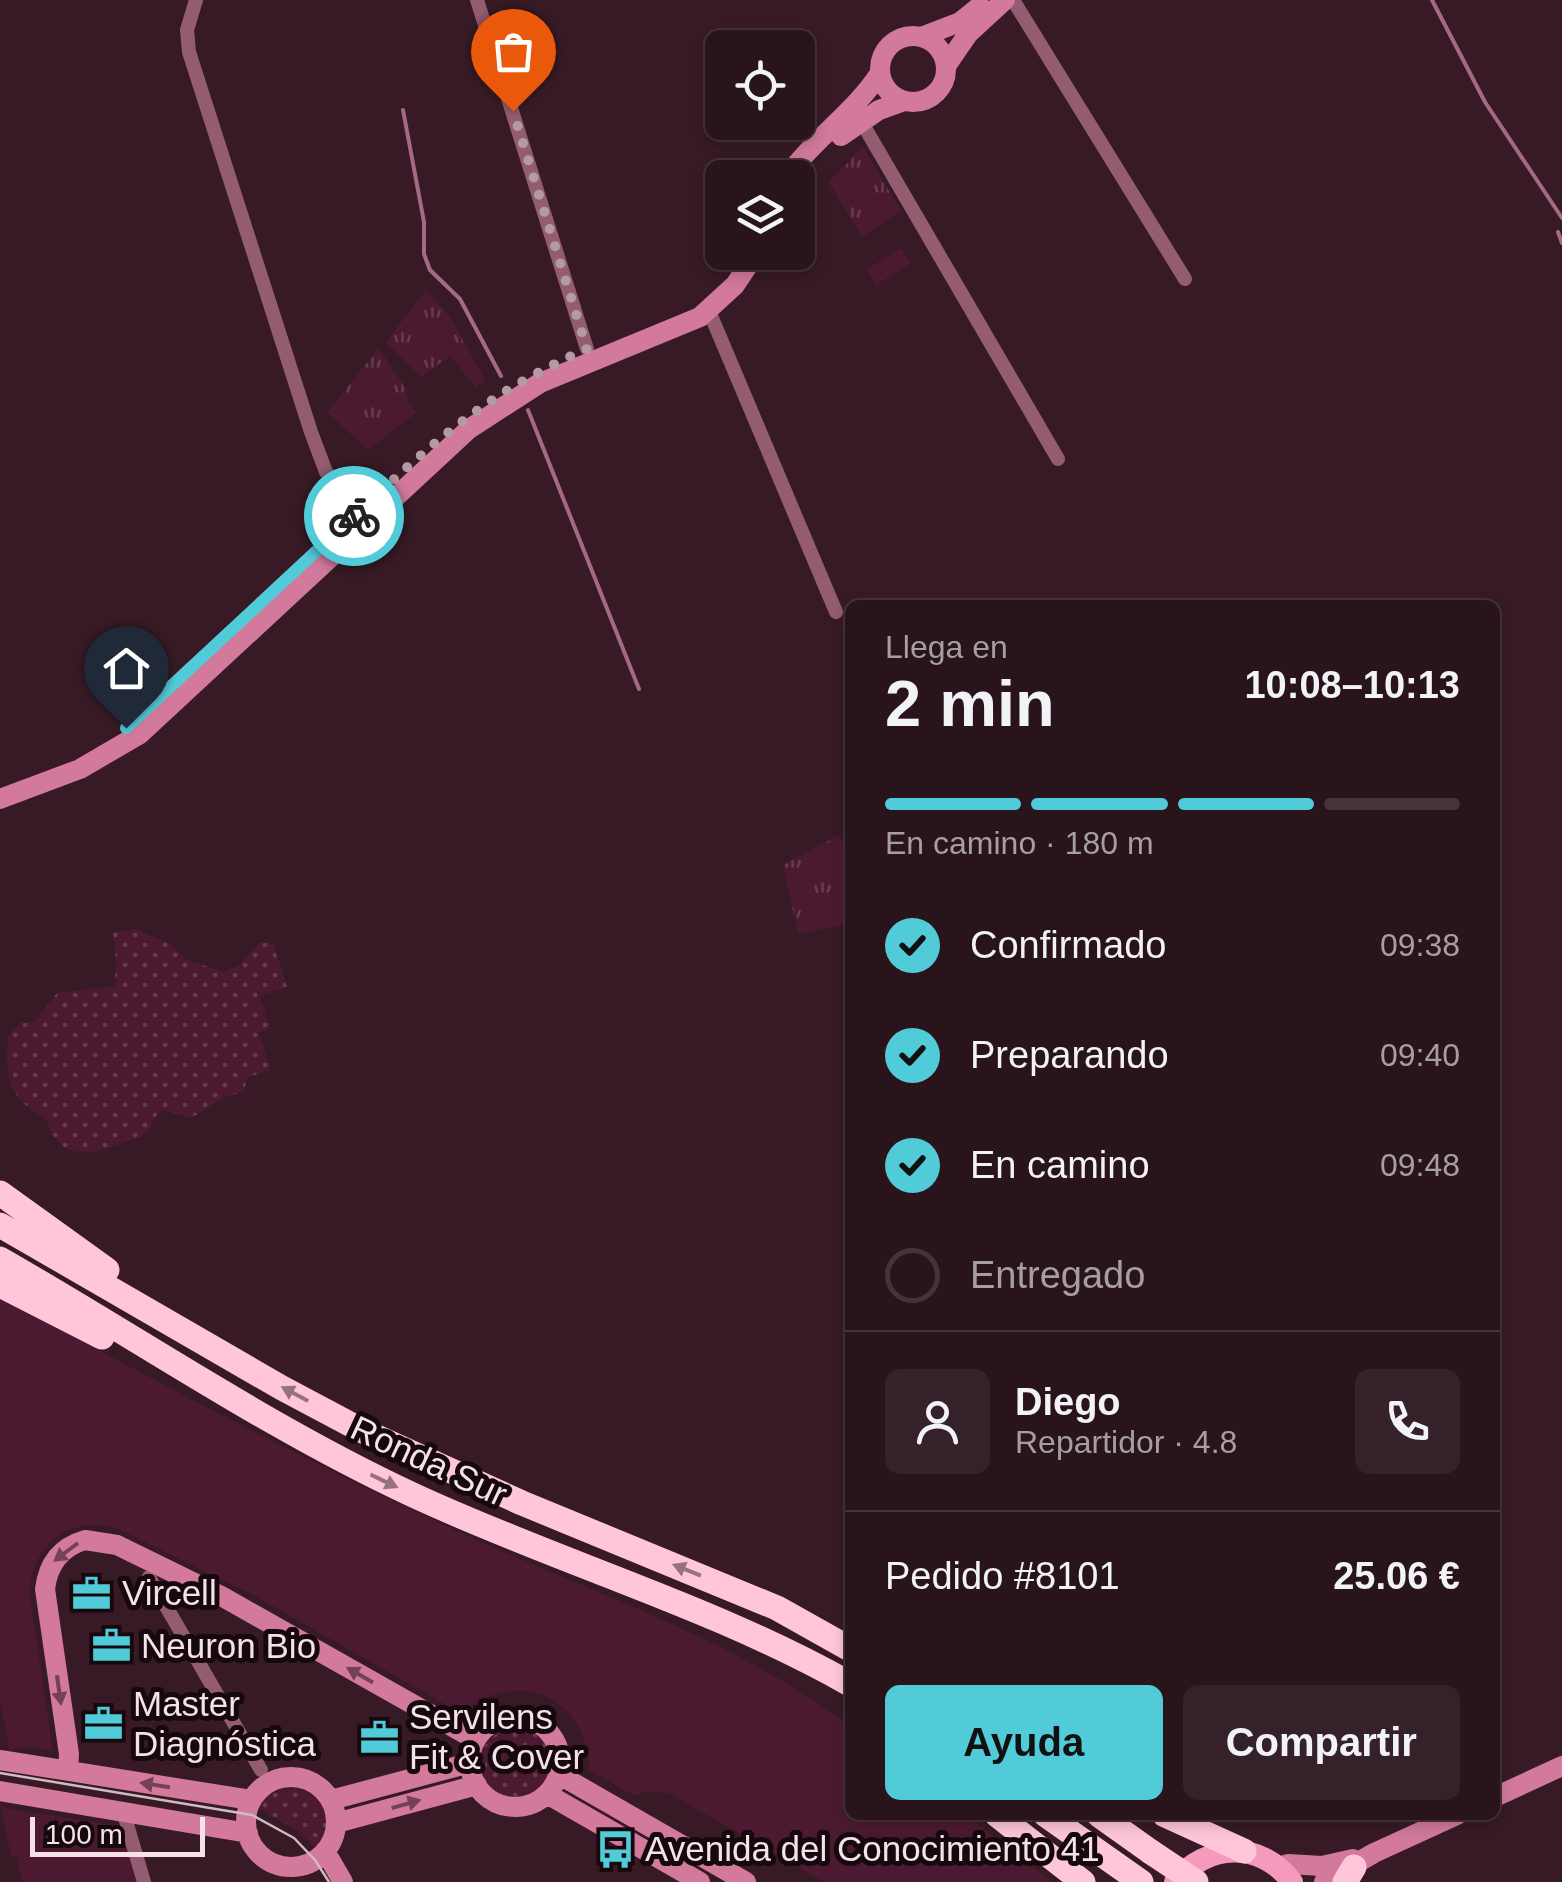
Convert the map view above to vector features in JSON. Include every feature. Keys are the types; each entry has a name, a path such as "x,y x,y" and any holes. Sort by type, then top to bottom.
{"highway":[{"path":"0,1193 186,1330"},
{"name":"Ronda Sur","path":"0,1225 282,1388 441,1468 777,1608 845,1646"},
{"name":"Ronda Sur","path":"0,1259 176,1362 236,1402 413,1495 775,1646 845,1681"},
{"path":"0,1285 216,1397 236,1402"},
{"path":"777,1608 800,1612 845,1634"},
{"path":"775,1646 795,1667 845,1699"},
{"path":"1003,1820 1082,1882"},
{"path":"1053,1820 1137,1880"},
{"path":"1105,1820 1196,1882"},
{"path":"1176,1820 1244,1851"}],"main road":[{"path":"1174,1882 1188,1866 1211,1854 1244,1851 1285,1874"}],"street":[{"path":"196,0 187,30 188,52 326,472 361,510"},
{"path":"477,0 587,349"},
{"path":"800,160 859,104 892,44 960,22 986,0"},
{"path":"815,163 830,146 879,110 904,101 925,100 934,94 945,76 946,66 968,34 1005,0"},
{"path":"1013,0 1185,280"},
{"path":"921,37 938,48 946,66"},
{"path":"880,72 888,90 904,101"},
{"path":"861,121 1058,460"},
{"path":"0,790 68,761 126,728 435,440 484,402 587,349 694,306 714,290 729,270"},
{"path":"0,790 80,769 140,734 442,451 488,415 525,391 569,370 670,332 709,310 736,286 745,270"},
{"path":"709,310 836,612"},
{"path":"68,1771 45,1589 54,1560 85,1540 117,1545 224,1597 476,1740"},
{"path":"148,1577 260,1770"},
{"path":"500,1719 532,1720 554,1740 561,1766 548,1794 530,1804 512,1806 492,1800 477,1785 470,1762 476,1740 485,1728 500,1719"},
{"path":"0,1760 252,1800"},
{"path":"330,1800 470,1762"},
{"path":"1500,1795 1562,1766"},
{"path":"558,1774 746,1882"},
{"path":"287,1777 313,1783 330,1800 336,1823 333,1838 302,1874 266,1859 254,1848 246,1818 252,1800 269,1782 287,1777"},
{"path":"336,1823 477,1785"},
{"path":"0,1791 248,1833"},
{"path":"548,1794 700,1882"},
{"path":"1324,1882 1447,1820"},
{"path":"126,1821 144,1882"},
{"path":"325,1851 343,1882"},
{"path":"1285,1874 1288,1864 1356,1868"}],"green space":[{"path":"863,147 901,211 862,237 829,182"},
{"path":"901,248 911,263 876,285 866,270"},
{"path":"426,290 448,314 485,380 476,387 450,356 421,377 386,342"},
{"path":"379,348 417,412 368,450 327,412"},
{"path":"839,835 845,846 845,925 798,934 783,865"},
{"path":"136,929 170,944 186,959 223,972 239,965 260,942 273,944 287,987 260,996 270,1028 259,1033 271,1070 248,1077 243,1093 222,1099 190,1118 164,1110 140,1137 99,1150 77,1151 59,1143 47,1120 23,1103 11,1086 8,1036 21,1023 34,1022 57,993 115,986 113,932"},
{"path":"0,1298 388,1498 704,1639 803,1694 845,1723 845,1820 972,1820 1053,1882 824,1882 670,1794 647,1791 635,1796 589,1770 586,1745 577,1724 563,1707 545,1696 525,1691 504,1692 483,1699 462,1714 257,1597 123,1531 105,1526 87,1525 57,1537 37,1562 32,1578 30,1597 53,1751 29,1747 9,1750 0,1698"},
{"path":"516,1728 530,1730 542,1738 550,1750 550,1778 542,1790 530,1798 516,1800 502,1798 490,1790 482,1778 480,1764 482,1750 490,1738 502,1730"},
{"path":"291,1787 311,1795 324,1809 326,1828 317,1849 297,1830 258,1808 268,1795"},
{"path":"0,1804 124,1827 140,1882 23,1882 16,1856 11,1856"}],"waterway":[{"path":"1432,0 1485,102 1562,218"},
{"path":"403,110 424,222 424,254 430,270 460,299 501,376"},
{"path":"1558,232 1562,243"},
{"path":"528,410 639,689"}],"tram line":[{"path":"0,1773 252,1815 294,1838 329,1882"}],"way so far":[{"path":"354,516 435,440 484,402 587,349 513,111"}],"place":[{"name":"Vircell","path":"92,1593"},
{"name":"Neuron Bio","path":"111,1646"},
{"name":"Master Diagnóstica","path":"103,1724"},
{"name":"Servilens Fit & Cover","path":"379,1737"},
{"name":"Avenida del Conocimiento 41","path":"615,1849"}],"route":[{"path":"126,728 354,516"}]}
